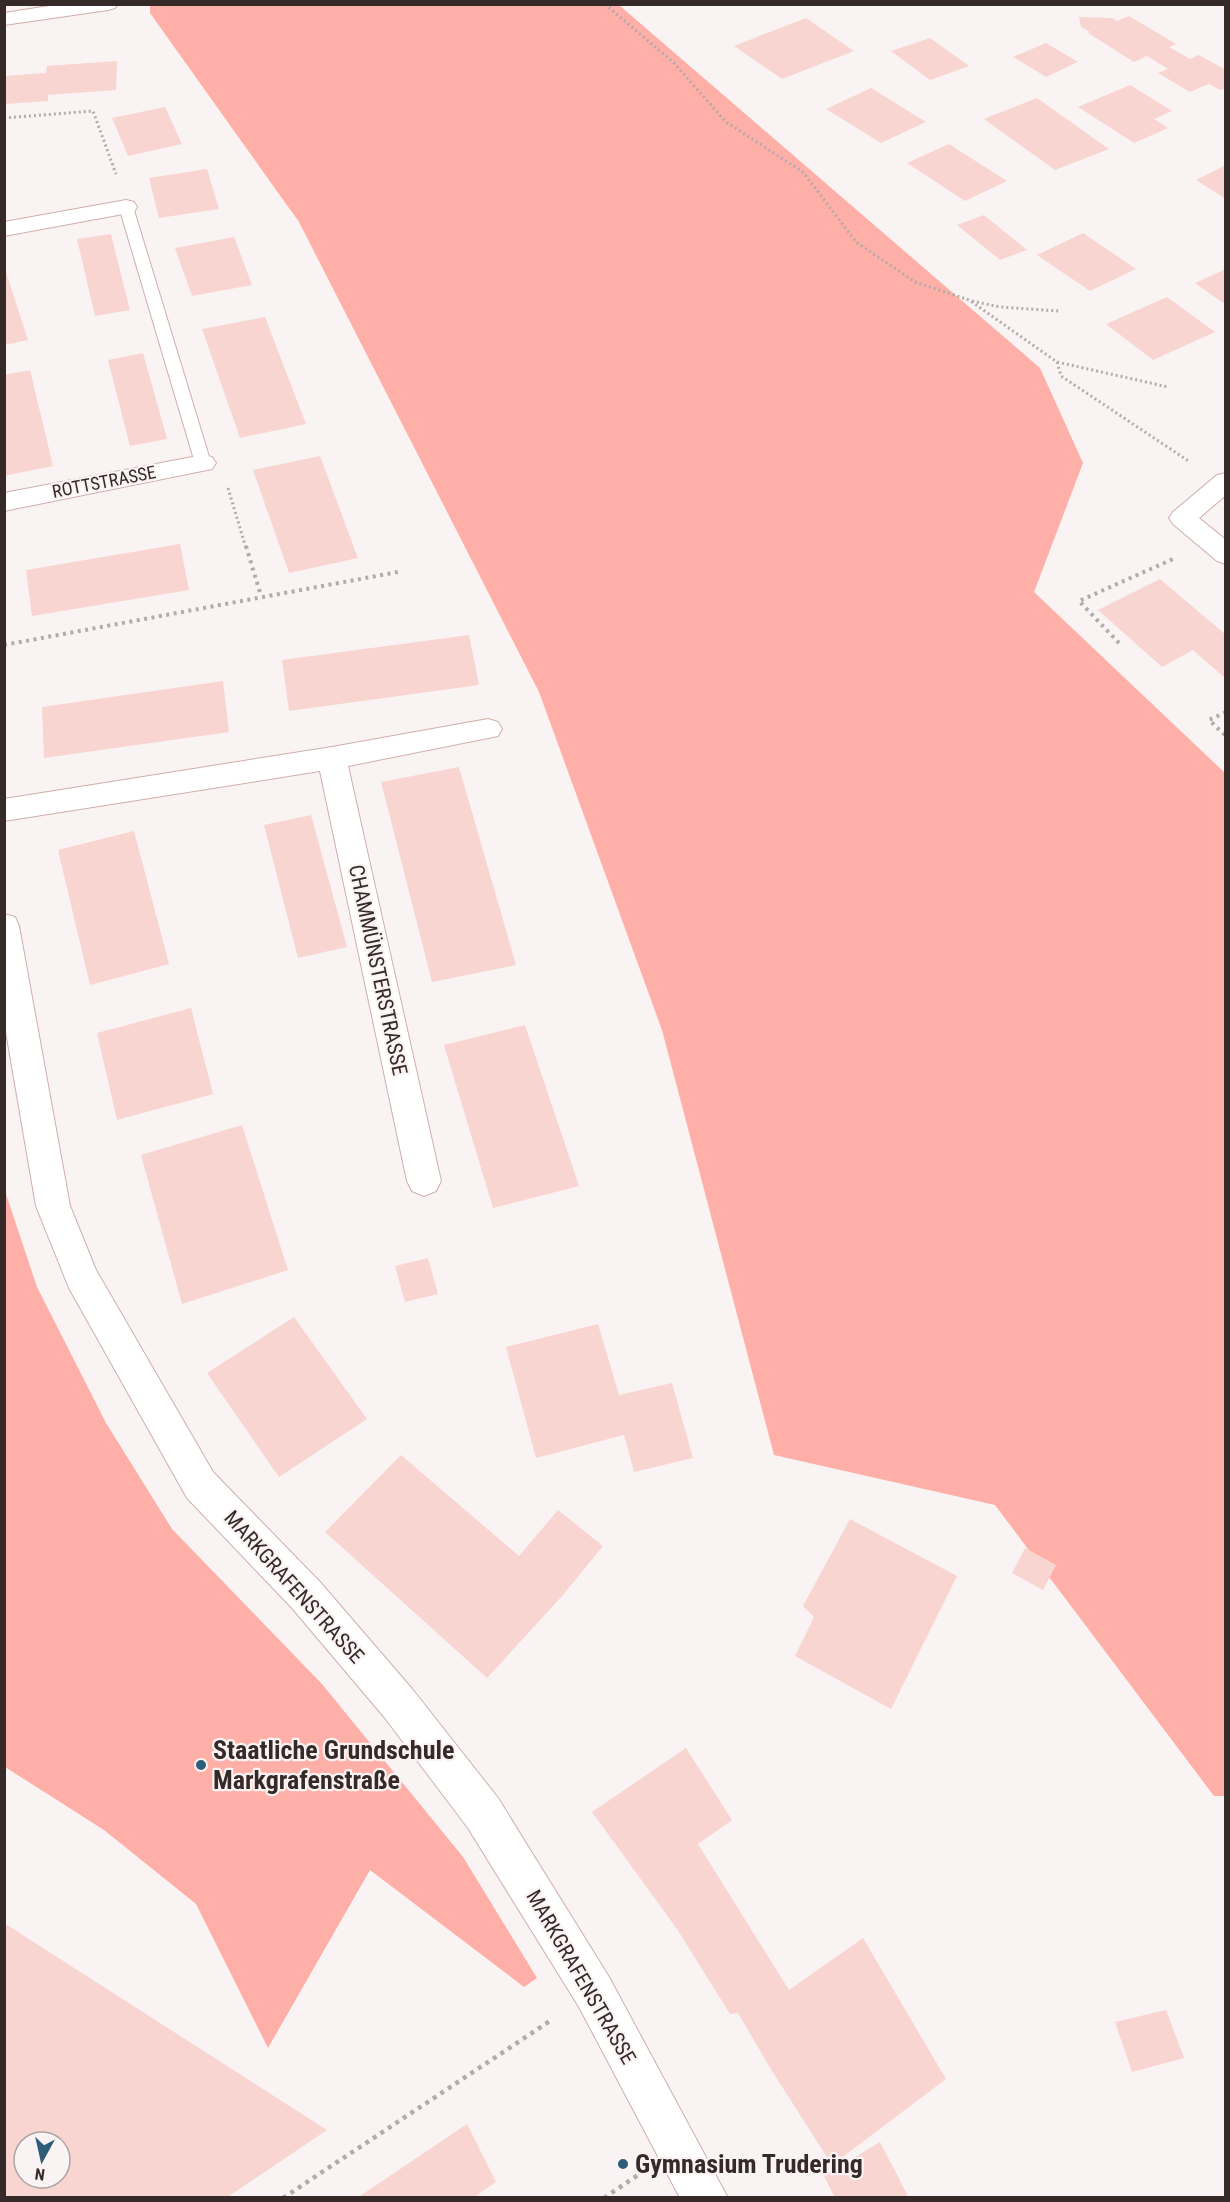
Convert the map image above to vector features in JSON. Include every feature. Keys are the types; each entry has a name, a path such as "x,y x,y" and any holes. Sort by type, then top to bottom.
{"street":[{"path":"4,19 108,4"},
{"path":"4,229 126,207"},
{"name":"ROTTSTRASSE","path":"4,502 203,463"},
{"path":"1218,549 1182,518 1224,482"},
{"path":"4,810 332,758 488,729"},
{"name":"CHAMMÜNSTERSTRASSE","path":"332,758 424,1181"},
{"name":"MARKGRAFENSTRASSE","path":"4,926 53,1206 81,1277 200,1485 306,1595 413,1722 483,1813 594,1992 705,2198"}],"lane":[{"path":"126,207 203,463"}],"path":[{"path":"605,4 674,63 726,122 803,172 856,242 915,282 969,300 1000,307 1059,312"},
{"path":"4,118 93,111 111,155 119,184"},
{"path":"969,300 1057,362 1168,387"},
{"path":"1057,362 1060,376 1224,482"},
{"path":"203,463 224,477 261,596"},
{"path":"1119,643 1079,601 1218,549"},
{"path":"4,645 398,572"},
{"path":"1226,712 1209,720 1226,736"},
{"path":"283,2198 594,1992"}],"shaded area":[{"path":"150,4 619,5 1040,368 1083,463 1034,592 1225,773 1225,1796 1214,1796 995,1505 774,1455 662,1030 539,692 299,222 150,13"},
{"path":"5,1191 37,1287 106,1423 172,1529 322,1684 463,1857 537,1978 524,1987 370,1870 268,2048 196,1904 104,1830 5,1767"}],"building":[{"path":"1129,16 1176,44 1169,47 1190,59 1199,55 1226,70 1226,89 1220,90 1209,84 1190,92 1158,73 1168,69 1147,56 1134,62 1088,33 1090,32 1081,27 1079,17 1112,18 1117,21"},
{"path":"806,18 854,51 782,79 734,46"},
{"path":"930,38 969,66 930,80 891,51"},
{"path":"1046,43 1078,62 1046,77 1013,57"},
{"path":"117,61 116,90 48,95 48,101 4,104 4,76 46,73 47,66"},
{"path":"1130,85 1172,111 1154,119 1168,128 1134,143 1078,107"},
{"path":"871,88 926,122 881,143 826,109"},
{"path":"1037,98 1109,149 1055,170 984,119"},
{"path":"165,107 182,144 128,156 112,118"},
{"path":"949,144 1007,181 965,201 907,163"},
{"path":"1226,165 1226,199 1196,180"},
{"path":"207,169 219,209 159,218 149,178"},
{"path":"984,215 1027,250 1000,260 957,225"},
{"path":"1083,233 1136,269 1090,291 1037,255"},
{"path":"111,234 130,310 95,316 77,239"},
{"path":"234,237 252,285 192,296 175,248"},
{"path":"4,266 28,340 4,345"},
{"path":"1226,269 1226,302 1223,303 1195,283"},
{"path":"1167,297 1215,332 1153,360 1106,324"},
{"path":"265,317 306,424 240,438 202,329"},
{"path":"143,353 167,439 130,446 108,360"},
{"path":"30,370 53,466 4,476 4,375"},
{"path":"320,456 358,558 289,573 253,470"},
{"path":"180,544 189,590 32,616 26,570"},
{"path":"1160,579 1226,635 1226,679 1193,650 1162,667 1098,610"},
{"path":"469,635 479,685 289,711 282,660"},
{"path":"223,681 229,732 44,758 42,707"},
{"path":"459,767 516,965 432,982 381,782"},
{"path":"311,815 347,947 298,958 264,825"},
{"path":"134,831 169,964 90,985 58,850"},
{"path":"191,1008 213,1094 117,1120 97,1033"},
{"path":"525,1025 579,1186 493,1208 444,1045"},
{"path":"242,1125 288,1270 182,1304 141,1155"},
{"path":"428,1258 438,1294 405,1302 395,1266"},
{"path":"294,1317 367,1419 279,1477 207,1373"},
{"path":"598,1324 619,1395 672,1383 693,1458 634,1472 624,1435 536,1458 506,1347"},
{"path":"401,1455 519,1556 558,1510 603,1546 563,1595 487,1678 325,1532"},
{"path":"850,1519 957,1576 891,1709 795,1656 814,1617 803,1606"},
{"path":"1025,1548 1056,1565 1043,1590 1012,1573"},
{"path":"686,1748 732,1820 698,1844 789,1990 863,1938 946,2079 832,2165 738,2013 730,2014 677,1929 592,1812"},
{"path":"4,1923 327,2130 226,2198 4,2198"},
{"path":"1166,2010 1184,2058 1132,2072 1115,2022"},
{"path":"467,2124 496,2182 473,2198 357,2198"},
{"path":"880,2142 909,2198 835,2198 824,2176"}],"place":[{"name":"Staatliche Grundschule Markgrafenstraße","path":"201,1765"},
{"name":"Gymnasium Trudering","path":"623,2164"}]}
